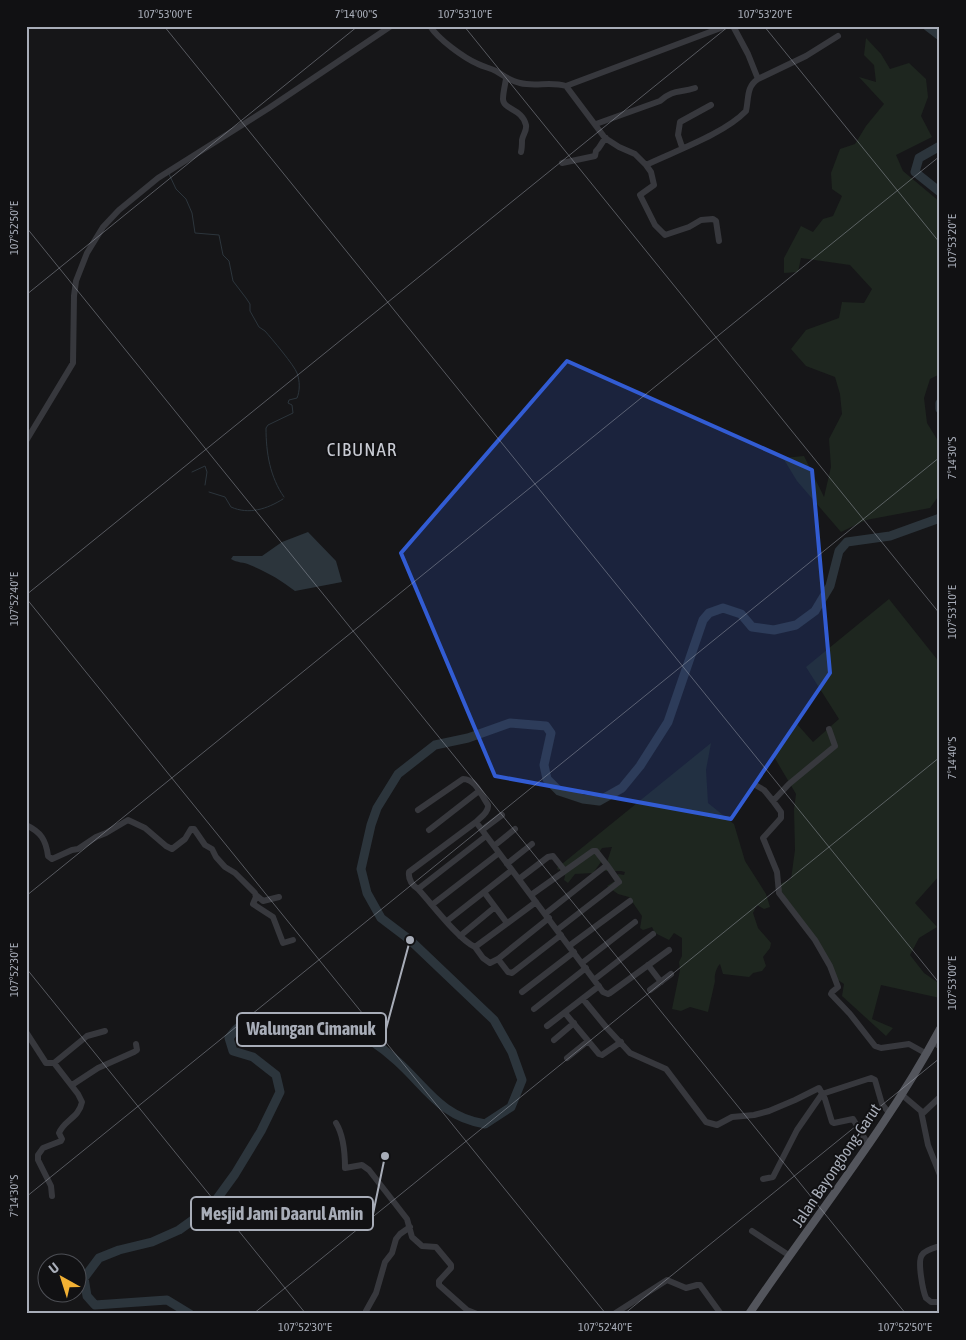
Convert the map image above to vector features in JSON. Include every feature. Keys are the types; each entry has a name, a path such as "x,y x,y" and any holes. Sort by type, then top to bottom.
{"main road":[{"name":"Jalan Bayongbong-Garut","path":"749,1314 889,1113 928,1054 940,1029"}],"street":[{"path":"26,441 73,363 76,282 87,253 103,227 119,210 168,172 390,26"},
{"path":"430,26 441,39 466,57 495,71 506,79 526,84 550,83 566,86 726,26"},
{"path":"734,26 758,79"},
{"path":"646,164 717,132 746,111 748,92 752,84 758,79 798,60 838,36"},
{"path":"506,79 504,103 518,112 526,127 521,152"},
{"path":"566,86 606,138 619,147 635,154 646,164 651,172 654,185 640,195 656,227 665,235 689,227 701,220 713,219 716,221 719,241"},
{"path":"596,124 660,100 668,94 680,90 684,92 695,88"},
{"path":"682,147 678,135 680,122 710,104"},
{"path":"562,163 596,156 596,151 606,138"},
{"path":"773,801 789,784 835,746 830,729"},
{"path":"418,810 462,779 474,782 488,808 476,822 409,872 408,877 413,885 433,904 460,936 476,947 483,958 490,962 498,959 607,865"},
{"path":"756,786 764,790 781,812 781,818 763,838 777,872 778,890 795,915 806,925 830,966 838,987 831,994 878,1048 908,1044 928,1054"},
{"path":"429,830 479,791"},
{"path":"482,830 502,814"},
{"path":"26,824 41,834 47,846 48,856 52,859 78,849 128,820 145,828 166,846 172,848 185,839 192,828 198,833 205,845 212,849 225,867 235,873 263,901 279,897"},
{"path":"476,822 604,992 610,993 669,950"},
{"path":"494,846 515,829"},
{"path":"418,889 486,836"},
{"path":"507,864 532,844"},
{"path":"498,959 508,972 512,974 619,882 596,851 593,851 531,895"},
{"path":"433,904 499,853"},
{"path":"518,879 548,857 553,856 565,871"},
{"path":"447,921 512,870"},
{"path":"484,892 507,923"},
{"path":"256,895 253,904 273,917 283,943 293,940"},
{"path":"522,992 630,901"},
{"path":"476,947 536,902"},
{"path":"460,936 495,907"},
{"path":"534,1009 635,922"},
{"path":"595,979 653,934"},
{"path":"648,965 661,982"},
{"path":"650,990 671,974"},
{"path":"547,1026 600,986"},
{"path":"583,999 630,1053 666,1069 706,1122 717,1125 732,1117 754,1115 768,1111 818,1088 832,1122 853,1119 868,1144"},
{"path":"565,1013 602,1055 621,1042"},
{"path":"554,1040 574,1023"},
{"path":"26,1032 46,1063 54,1063 87,1036 105,1032"},
{"path":"568,1058 588,1040"},
{"path":"933,1041 940,1047"},
{"path":"72,1085 98,1068 134,1052 137,1050 136,1044"},
{"path":"52,1196 51,1186 38,1160 38,1154 43,1148 61,1141 59,1134 61,1129 78,1113 82,1102 72,1085 54,1063"},
{"path":"763,1179 771,1178 775,1173 797,1130 822,1094 871,1078 875,1080 882,1104 889,1113"},
{"path":"901,1094 916,1106 922,1114 928,1145 940,1175"},
{"path":"922,1114 940,1097"},
{"path":"336,1123 340,1129 345,1152 345,1168 362,1165 369,1170 400,1208 407,1219 412,1237 419,1244 436,1247 451,1265 451,1268 439,1281 439,1285 467,1310 477,1314"},
{"path":"366,1311 376,1292 385,1262 392,1253 396,1239 410,1227"},
{"path":"752,1231 790,1256"},
{"path":"940,1246 923,1254 920,1259 920,1273 926,1298 931,1302 940,1302"},
{"path":"614,1314 667,1280 686,1288 697,1284 721,1314"}],"highlighted area":[{"path":"567,361 812,470 830,673 731,819 495,776 401,553"}],"shaded area":[{"path":"866,38 881,54 890,69 909,63 926,79 928,97 921,116 932,137 896,155 903,171 940,202 940,374 930,379 924,398 927,423 940,444 940,494 930,508 866,520 841,532 797,481 783,458 804,456 824,497 831,467 829,439 842,414 840,394 835,377 806,366 791,349 806,330 839,318 842,302 864,303 872,289 850,265 801,258 798,272 784,273 784,258 801,226 813,232 823,219 833,216 842,196 832,189 831,173 840,149 855,144 866,126 884,104 859,77 876,82 874,65 864,55"},
{"path":"308,532 336,561 342,582 295,591 262,570 231,559 233,556 262,556 282,542"},
{"path":"889,599 940,663 940,875 915,903 937,927 919,938 910,955 924,973 940,984 940,998 881,985 872,1019 893,1028 886,1036 842,996 844,984 835,978 817,943 778,885 791,879 795,850 794,809 796,794 773,755 796,723 813,742 839,719 806,667"},
{"path":"711,743 706,770 708,803 734,824 745,861 766,894 770,907 764,909 757,905 753,913 758,928 771,943 770,948 763,957 766,966 762,971 753,973 749,977 723,974 720,964 716,972 708,1012 690,1007 681,1011 672,1009 680,970 679,962 682,956 682,938 674,933 669,940 655,933 652,927 643,930 640,928 642,916 629,897 618,894 607,886 615,881 618,874 624,875 625,872 604,871 612,847 602,848 600,851 601,862 593,873 575,874 568,883 564,880 565,876 561,869 558,870 557,868"}],"waterway":[{"path":"927,26 940,36"},
{"path":"940,146 919,158 915,172 940,192"},
{"path":"169,174 176,189 186,199 192,213 195,233 219,235 223,255 229,261 233,281 250,304 250,311 259,327 265,331 297,373 299,383 298,395 297,398 289,400 288,403 292,405 293,413 268,425 266,428 267,447 272,473 284,497"},
{"path":"940,403 940,409"},
{"path":"192,472 205,466 207,472 205,485"},
{"path":"209,492 225,497 231,507 244,511 258,510 271,506 283,499"},
{"path":"190,1314 167,1300 95,1305 87,1296 84,1278 99,1258 119,1250 152,1242 179,1230 211,1207 235,1174 261,1131 280,1092 276,1075 253,1057 233,1051 229,1038 238,1028 244,1024 266,1018 283,1017 315,1019 344,1027 385,1050 446,1108 457,1115 485,1124 511,1107 522,1080 512,1052 494,1020 410,940 381,918 367,893 361,869 371,825 377,808 398,774 435,745 468,738 510,723 546,726 551,733 544,765 547,779 559,791 583,799 599,801 622,788 640,766 668,722 703,620 709,613 723,608 741,614 752,627 774,630 796,625 815,611 830,586 839,551 847,542 890,536 940,518"}],"place":[{"name":"Walungan Cimanuk","path":"410,940"},
{"name":"Mesjid Jami Daarul Amin","path":"385,1156"}],"district":[{"name":"CIBUNAR","path":"362,449"}]}
